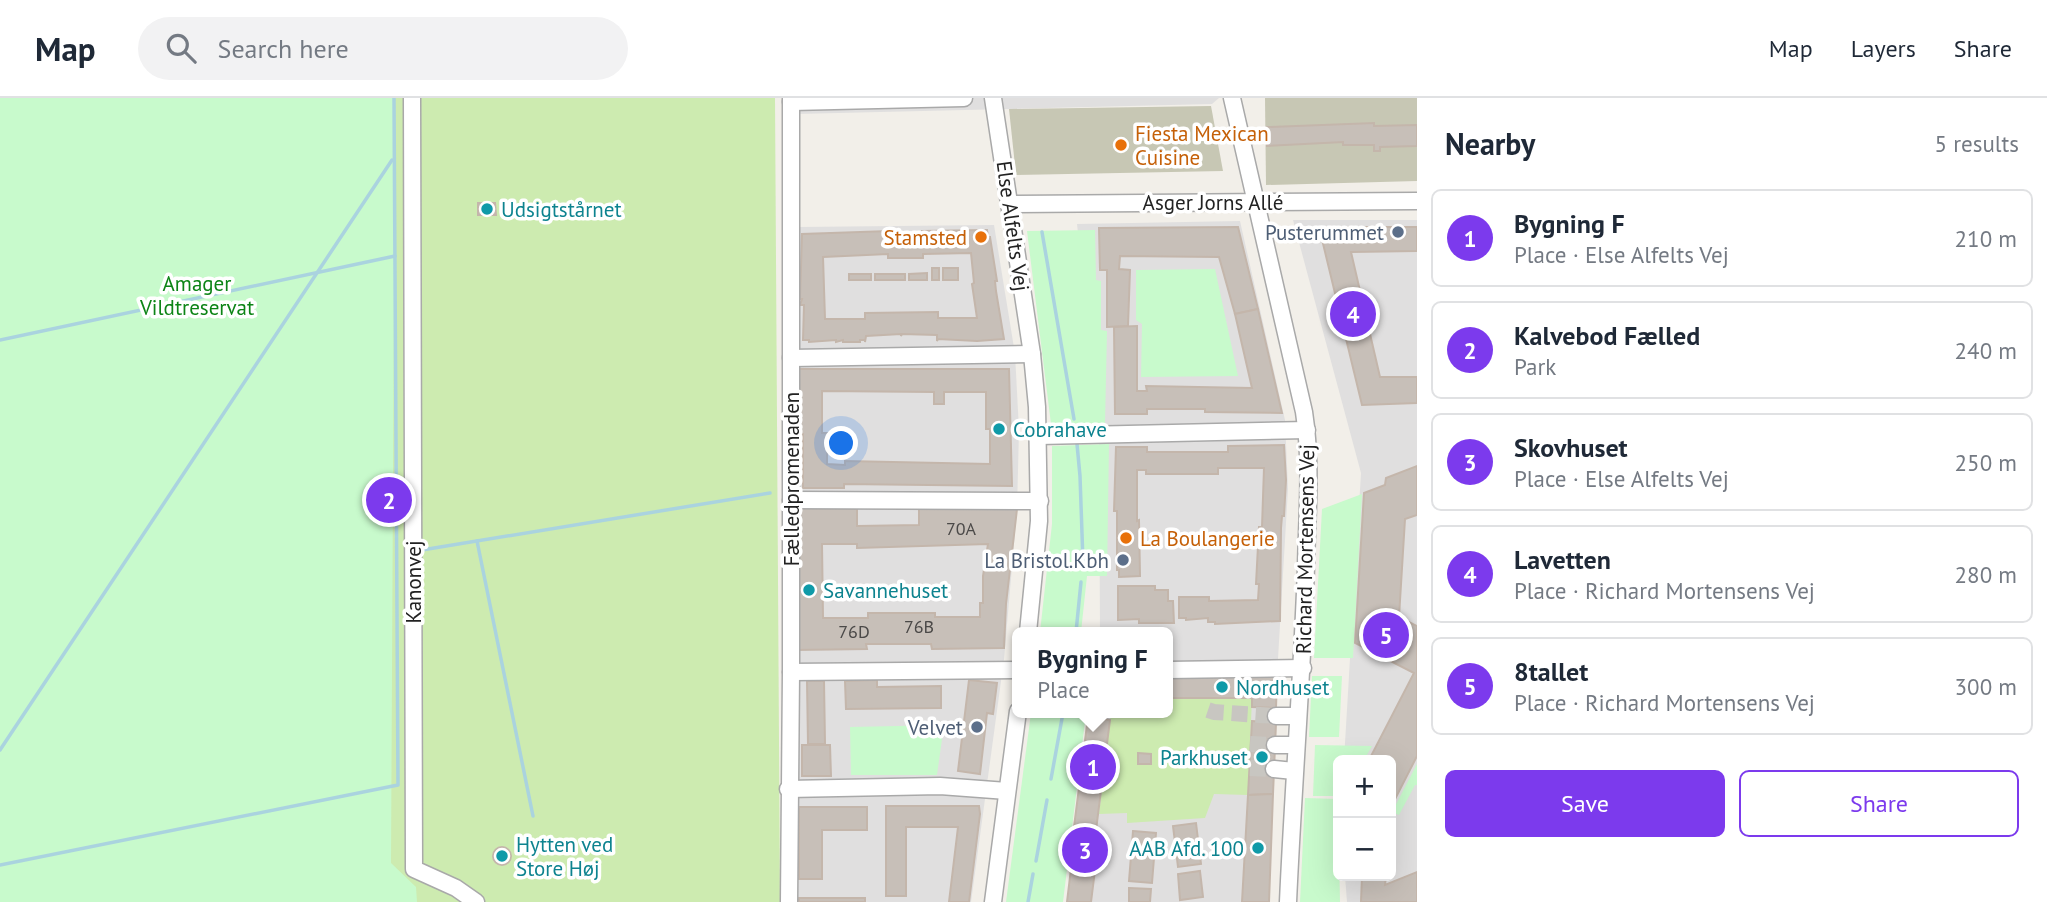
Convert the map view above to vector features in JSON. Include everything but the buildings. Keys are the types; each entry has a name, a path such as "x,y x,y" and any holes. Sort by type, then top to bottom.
{"street":[{"name":"Kanonvej","path":"412,98 414,869 456,888 476,902"},
{"path":"791,100 964,98"},
{"name":"Else Alfelts Vej","path":"993,98 1032,354 1039,436 1038,549 1029,627"},
{"name":"Richard Mortensens Vej","path":"1232,98 1307,430 1309,513 1303,668 1297,716 1288,902"},
{"name":"Fælledpromenaden","path":"789,902 791,100"},
{"name":"Asger Jorns Allé","path":"1009,204 1417,201"},
{"path":"791,358 1032,354"},
{"name":"Richard Mortensens Vej","path":"1039,436 1307,430"},
{"path":"791,500 1040,501"},
{"name":"Richard Mortensens Vej","path":"1173,670 1303,668"},
{"path":"791,672 1012,670"},
{"path":"1276,716 1297,716"},
{"path":"993,902 1017,718"},
{"path":"1275,746 1296,745"},
{"path":"1274,769 1294,771"},
{"path":"788,789 940,786 1007,791"}],"shaded area":[{"path":"797,98 1219,98 1212,104 796,114"},
{"path":"1265,98 1417,98 1417,181 1266,185"},
{"path":"1211,106 1223,171 1016,175 1009,109"},
{"path":"1293,220 1417,220 1417,902 1347,902 1345,881 1396,881 1396,755 1344,755 1361,473"},
{"path":"1240,221 1285,420 1288,489 1277,676 1269,902 1067,902 1088,718 1173,718 1173,627 1100,627 1099,426 1077,224"},
{"path":"994,225 1015,354 1019,430 1017,509 1004,659 971,902 796,902 798,227"}],"green space":[{"path":"0,98 775,98 780,902 0,902"},
{"name":"Amager Vildtreservat","path":"0,98 395,98 391,863 416,887 417,902 0,902"},
{"path":"1095,230 1096,280 1101,281 1101,330 1107,331 1105,423 1051,424 1027,231"},
{"path":"1215,269 1238,376 1141,377 1142,324 1136,320 1136,270"},
{"path":"1109,444 1107,576 1087,576 1082,627 1041,627 1052,524 1052,446"},
{"path":"1362,494 1353,658 1314,658 1322,509"},
{"path":"1312,676 1342,676 1339,737 1309,737"},
{"path":"1173,698 1252,698 1248,795 1214,794 1205,818 1127,823 1127,813 1099,814 1110,718 1173,718"},
{"path":"1030,718 1085,718 1063,902 1006,902"},
{"path":"944,725 937,775 851,775 850,727"},
{"path":"1315,745 1372,746 1367,755 1333,755 1333,796 1313,796"},
{"path":"1417,764 1417,785 1399,815 1396,814 1396,804"},
{"path":"1305,798 1333,799 1333,881 1340,881 1340,902 1300,902"}],"waterway":[{"path":"0,865 398,785 394,98"},
{"path":"0,750 392,160"},
{"path":"1042,232 1074,419"},
{"path":"0,340 395,256"},
{"path":"1077,444 1083,562"},
{"path":"422,550 770,493"},
{"path":"477,541 533,816"},
{"path":"1076,627 1081,582"},
{"path":"1051,779 1062,718"},
{"path":"1036,861 1047,800"},
{"path":"1028,902 1033,874"}],"tunnel":[{"path":"1208,710 1276,716"},
{"path":"1250,744 1275,745"},
{"path":"1250,768 1274,769"}],"place":[{"name":"Fiesta Mexican Cuisine","path":"1121,145"},
{"name":"Udsigtstårnet","path":"487,209"},
{"name":"Pusterummet","path":"1398,232"},
{"name":"Stamsted","path":"981,237"},
{"name":"Lavetten","path":"1353,314"},
{"name":"Cobrahave","path":"999,429"},
{"name":"Kalvebod Fælled","path":"389,500"},
{"name":"La Boulangerie","path":"1126,538"},
{"name":"La Bristol.Kbh","path":"1123,560"},
{"name":"Savannehuset","path":"809,590"},
{"name":"8tallet","path":"1386,635"},
{"name":"Nordhuset","path":"1222,687"},
{"name":"Velvet","path":"977,727"},
{"name":"Parkhuset","path":"1262,757"},
{"name":"Bygning F","path":"1093,767"},
{"name":"AAB Afd. 100","path":"1258,848"},
{"name":"Skovhuset","path":"1085,850"},
{"name":"Hytten ved Store Høj","path":"502,856"}]}
